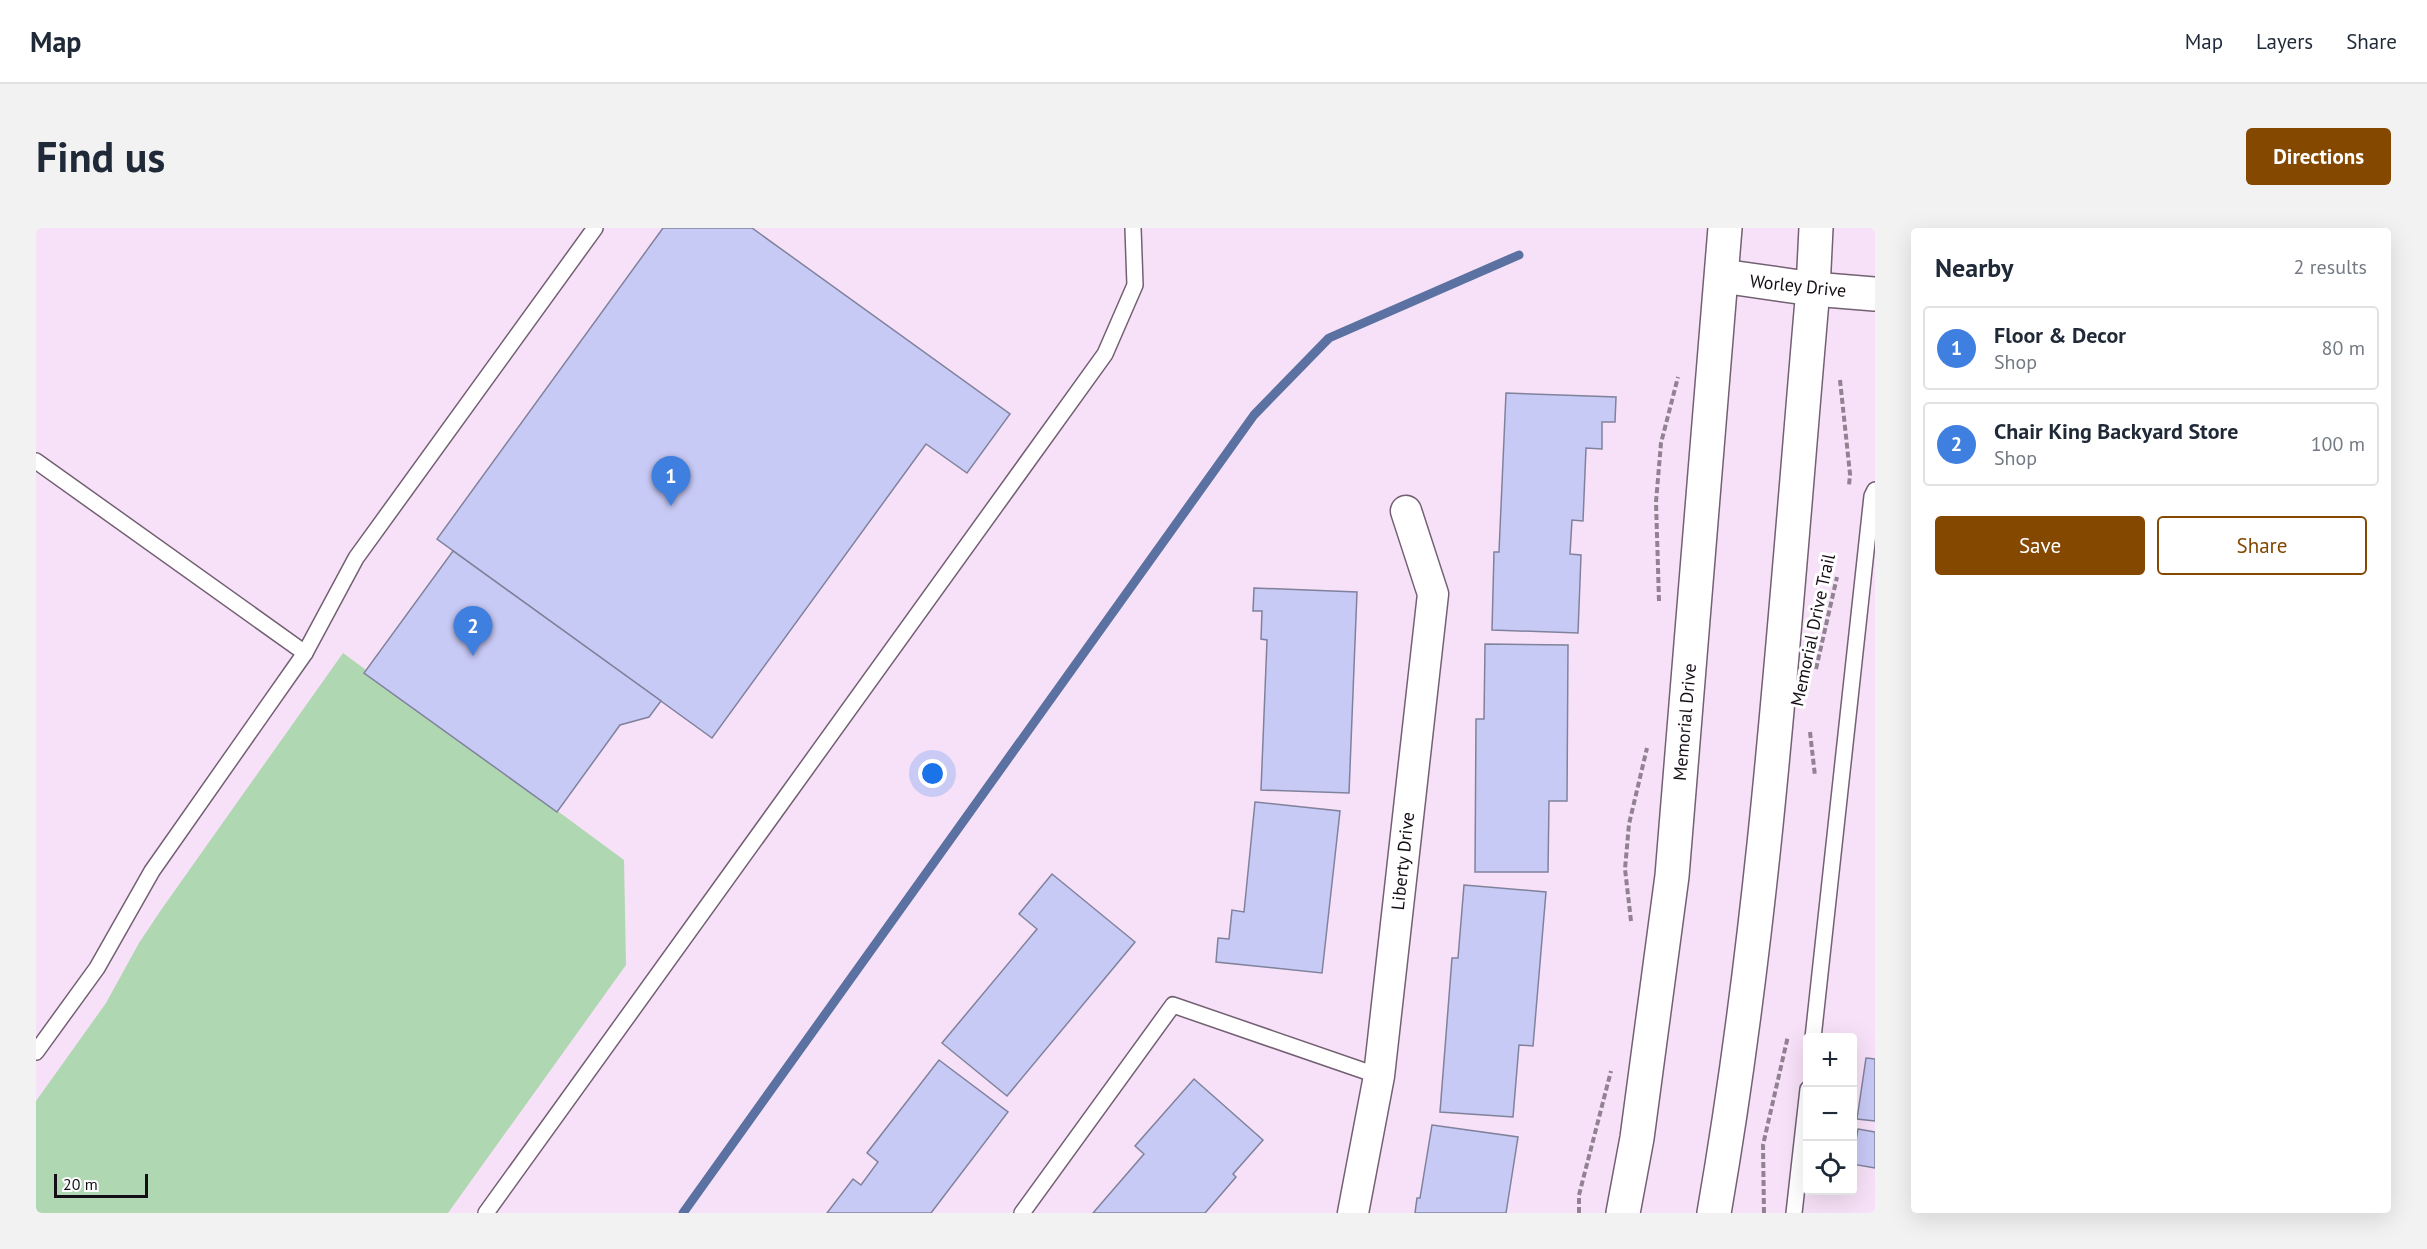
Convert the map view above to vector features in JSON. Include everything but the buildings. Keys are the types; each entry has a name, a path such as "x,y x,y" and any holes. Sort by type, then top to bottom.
{"street":[{"name":"Memorial Drive","path":"1623,1213 1637,1138 1672,876 1725,228"},
{"path":"1714,1213 1761,883 1813,289 1816,228"},
{"name":"Worley Drive","path":"1722,276 1813,289 1875,294"},
{"name":"Liberty Drive","path":"1353,1213 1379,1076 1433,594 1406,511"}],"lane":[{"path":"36,1052 97,968 152,871 305,653 356,558 595,228"},
{"path":"486,1213 1105,354 1135,285 1133,228"},
{"path":"36,461 305,653"},
{"path":"1814,1033 1872,496 1875,490"},
{"path":"1022,1213 1173,1005 1379,1076"},
{"path":"1794,1213 1803,1133"}],"path":[{"path":"1839,368 1850,474 1848,497"},
{"path":"1659,610 1656,502 1661,443 1679,372"},
{"name":"Memorial Drive Trail","path":"1814,676 1837,576"},
{"name":"Memorial Drive Trail","path":"1810,728 1816,780"},
{"path":"1630,926 1625,869 1629,824 1649,743"},
{"path":"1764,1213 1762,1145 1789,1030"},
{"path":"1579,1213 1579,1195 1611,1068"}],"green space":[{"path":"343,653 624,860 626,965 448,1213 36,1213 36,1101 106,1003 139,943 161,910"}],"waterway":[{"path":"683,1213 1254,415 1329,338 1519,255"}],"place":[{"name":"Floor & Decor","path":"671,506"},
{"name":"Chair King Backyard Store","path":"473,656"}]}
